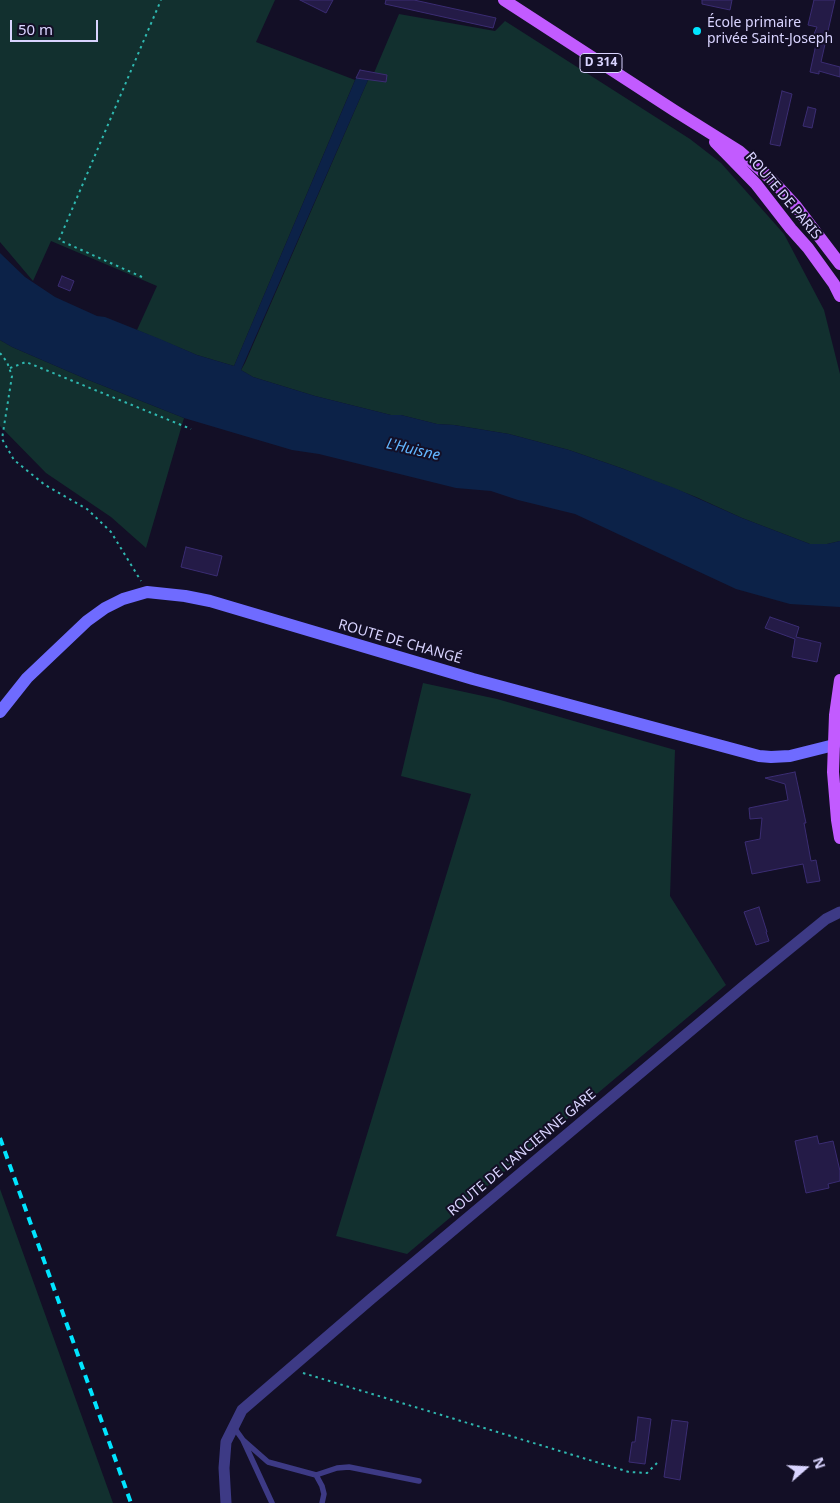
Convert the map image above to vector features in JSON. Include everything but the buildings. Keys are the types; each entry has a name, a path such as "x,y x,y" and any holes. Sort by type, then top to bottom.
{"main road":[{"name":"ROUTE DE PARIS","path":"504,0 739,151 772,180 795,205 840,264"},
{"name":"ROUTE DE PARIS","path":"695,123 756,184 808,248 834,284 840,296"},
{"path":"840,680 835,715 833,772 840,838"}],"street":[{"name":"ROUTE DE CHANGÉ","path":"0,712 27,678 87,621 105,608 123,599 147,592 210,601 473,680 758,756 790,756 834,745"},
{"name":"ROUTE DE L'ANCIENNE GARE","path":"226,1503 224,1468 226,1442 242,1410 745,985 826,919 840,912"}],"lane":[{"path":"233,1426 243,1440 272,1503"},
{"path":"243,1440 268,1462 316,1475 336,1468 349,1467 420,1481"},
{"path":"316,1475 324,1494 322,1503"}],"path":[{"path":"142,277 59,240 161,0"},
{"path":"0,353 7,362 12,376 2,439 14,460 45,485 87,509 111,532 147,592"},
{"path":"9,368 26,362 191,429"},
{"path":"292,1369 629,1472 647,1473 657,1463"}],"green space":[{"path":"0,0 275,0 256,42 355,80 234,366 197,355 137,330 157,286 51,241 33,281 0,242"},
{"path":"399,14 495,31 505,21 690,139 721,163 784,234 824,310 840,374 840,541 827,544 810,544 742,518 696,497 569,450 509,434 437,424 401,415 391,415 315,396 253,377 241,370 368,80 371,80"},
{"path":"0,340 86,379 184,418 146,548 111,517 46,473 0,426"},
{"path":"423,683 497,699 675,750 670,896 726,985 407,1254 336,1236 471,794 401,776"},
{"path":"0,1189 113,1503 0,1503"}],"water":[{"name":"L'Huisne","path":"356,78 368,80 241,370 253,377 315,396 391,415 401,415 437,424 509,434 569,450 677,489 742,518 810,544 827,544 840,541 840,607 790,604 736,589 575,514 518,500 491,491 456,488 319,454 292,450 184,418 86,379 0,340 0,253 25,277 55,297 97,316 105,317 197,355 234,366"}],"railway":[{"path":"0,1138 131,1503"}],"place":[{"name":"École primaire privée Saint-Joseph","path":"697,31"}]}
